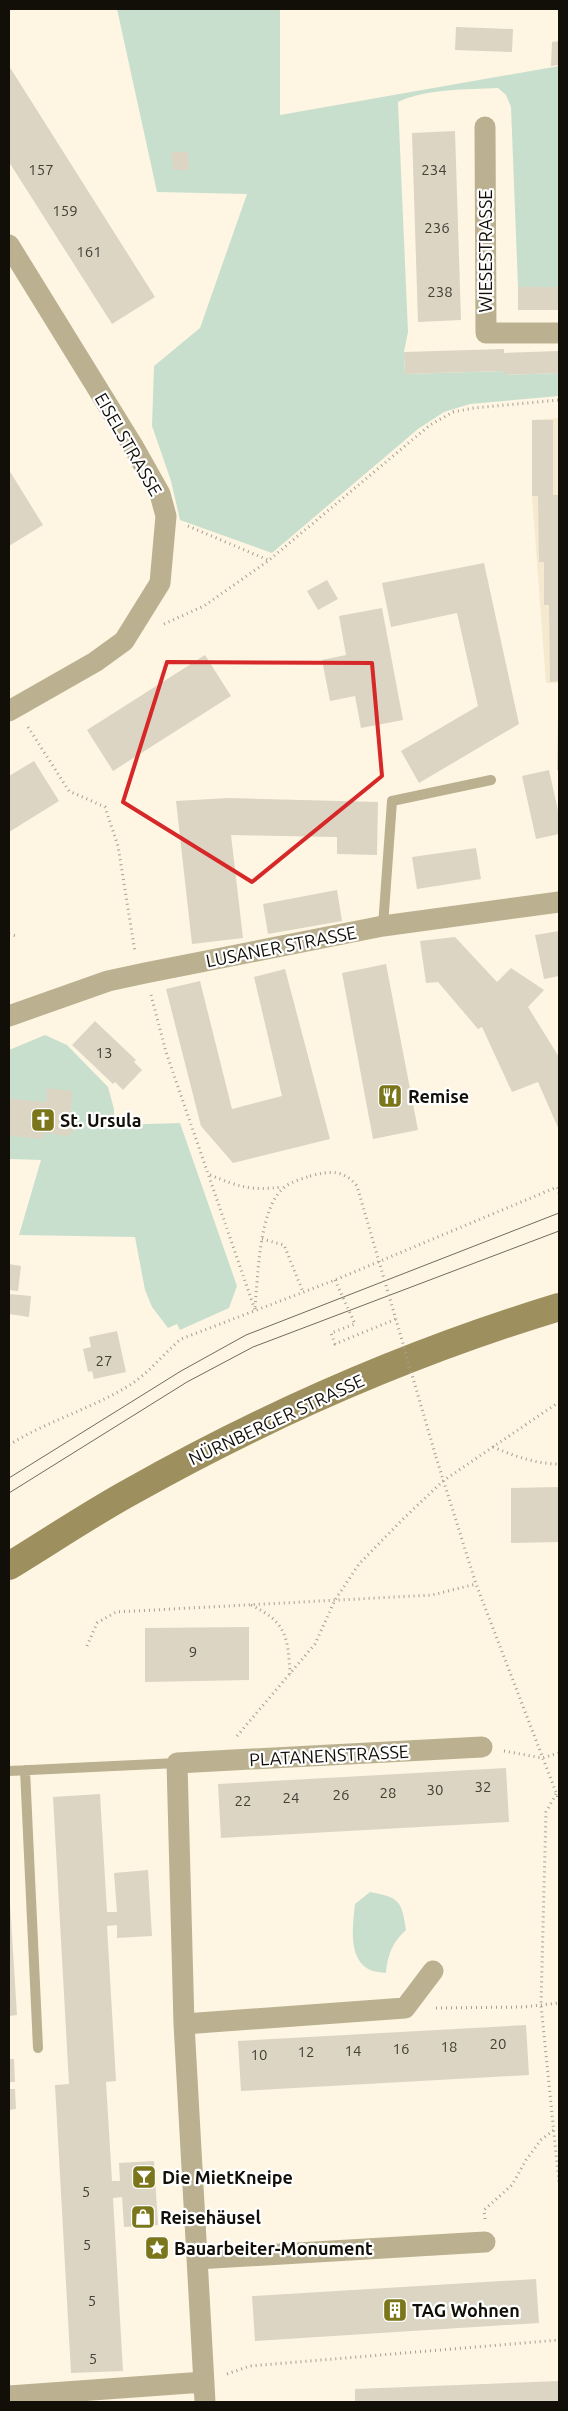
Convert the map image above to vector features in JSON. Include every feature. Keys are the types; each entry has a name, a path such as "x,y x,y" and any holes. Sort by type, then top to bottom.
{"main road":[{"name":"NÜRNBERGER STRASSE","path":"9,1566 130,1491 209,1450 345,1385 434,1349 559,1307"}],"street":[{"name":"WIESESTRASSE","path":"485,126 486,333 559,333"},
{"name":"EISELSTRASSE","path":"9,245 133,446 160,494 166,516 160,583 124,641 95,662 12,709"},
{"name":"LUSANER STRASSE","path":"9,1016 108,981 145,973 383,926 559,902"},
{"name":"PLATANENSTRASSE","path":"177,1763 482,1747"},
{"path":"21,2398 204,2392 184,2024 177,1763"},
{"path":"184,2024 405,2008 433,1971"},
{"path":"197,2259 485,2242"}],"lane":[{"path":"383,926 392,801 492,780"},
{"name":"PLATANENSTRASSE","path":"9,1771 177,1763"},
{"path":"25,1770 38,2048"}],"path":[{"path":"124,641 204,606 268,561 430,425 453,412 474,408 559,400"},
{"path":"179,522 268,561"},
{"path":"12,709 69,791 105,807 118,846 135,955 145,973 166,1052 255,1310"},
{"path":"9,934 17,936"},
{"path":"210,1175 239,1187 257,1190 284,1187 310,1176 330,1171 340,1172 350,1178 357,1186 436,1458 476,1584 559,1800"},
{"path":"255,1310 262,1239 267,1218 275,1200 284,1187"},
{"path":"9,1445 29,1432 99,1403 130,1384 151,1370 165,1353 181,1339 334,1280 558,1187 559,1193"},
{"path":"262,1239 284,1246 303,1292"},
{"path":"334,1280 355,1324 331,1333 335,1344 396,1319"},
{"path":"216,1761 316,1644 335,1600 359,1564 443,1481 559,1402"},
{"path":"493,1447 512,1455 548,1464 559,1464"},
{"path":"87,1646 97,1623 116,1612 432,1595 476,1584"},
{"path":"250,1605 270,1615 282,1629 289,1649 290,1674"},
{"path":"482,1747 542,1758 559,1753"},
{"path":"556,1794 546,1812 541,2005 559,2183"},
{"path":"405,2008 522,2007 559,2003"},
{"path":"485,2242 484,2210 512,2185 531,2153 541,2140 555,2129"},
{"path":"204,2392 250,2366 559,2340"}],"highlighted area":[{"path":"167,662 372,663 382,776 252,882 123,802"}],"shaded area":[{"path":"559,418 559,683 546,683 532,496 532,420"}],"green space":[{"path":"117,9 280,9 280,115 559,66 559,287 518,287 511,107 506,95 498,88 460,90 422,94 398,102 408,332 404,352 405,374 504,371 504,375 559,373 559,396 470,404 444,412 418,429 272,553 180,520 171,481 152,426 154,366 200,328 247,194 157,192"},
{"path":"45,1035 67,1045 108,1087 114,1109 114,1125 180,1123 237,1286 229,1308 180,1330 177,1324 168,1328 152,1307 145,1290 135,1237 19,1235 41,1160 9,1159 9,1050"},
{"path":"370,1892 393,1899 397,1902 403,1913 406,1930 392,1949 386,1973 370,1970 363,1965 358,1958 353,1940 355,1904"}],"building":[{"path":"456,27 513,29 512,52 455,50"},
{"path":"559,41 559,65 551,66 552,42"},
{"path":"9,66 155,297 112,324 9,162"},
{"path":"455,131 461,320 418,322 412,133"},
{"path":"171,152 188,152 189,170 173,170"},
{"path":"518,287 559,287 559,310 518,310"},
{"path":"504,349 504,353 559,351 559,373 504,375 504,371 405,374 404,352"},
{"path":"532,420 553,420 553,495 559,495 559,681 550,682 549,605 544,605 544,562 539,562 538,496 532,496"},
{"path":"9,470 43,525 9,546"},
{"path":"484,563 519,724 419,783 401,751 478,706 457,613 391,627 382,583"},
{"path":"327,580 338,599 318,610 307,591"},
{"path":"382,608 403,720 361,728 355,696 330,701 322,660 346,655 339,616"},
{"path":"205,655 231,696 113,771 87,730"},
{"path":"558,718 559,770 557,770"},
{"path":"34,761 59,801 9,832 9,776"},
{"path":"549,770 559,815 559,834 536,839 522,776"},
{"path":"228,798 378,802 377,855 337,854 337,837 231,835 243,938 192,944 176,801"},
{"path":"476,848 481,879 417,889 412,857"},
{"path":"337,890 342,921 268,934 263,904"},
{"path":"559,931 559,976 544,979 535,935"},
{"path":"455,937 497,982 511,968 544,990 528,1007 559,1057 559,1130 538,1082 512,1092 482,1027 478,1029 438,982 426,983 420,941"},
{"path":"386,964 418,1130 373,1139 342,973"},
{"path":"285,969 330,1139 233,1163 201,1126 166,989 200,981 232,1109 282,1096 254,977"},
{"path":"95,1021 136,1060 134,1062 142,1070 123,1090 115,1082 113,1084 72,1045"},
{"name":"St. Ursula","path":"47,1088 72,1091 71,1110 78,1123 73,1132 68,1136 44,1133 43,1139 9,1136 9,1099 46,1102"},
{"path":"9,1264 21,1266 18,1291 9,1290"},
{"path":"9,1294 31,1296 29,1317 9,1314"},
{"path":"117,1331 126,1372 94,1379 92,1371 88,1372 83,1349 91,1347 89,1337"},
{"path":"559,1487 559,1542 511,1543 511,1488"},
{"path":"249,1627 249,1680 145,1682 145,1628"},
{"path":"506,1768 509,1822 221,1838 218,1784"},
{"path":"100,1794 107,1912 117,1912 114,1873 148,1870 152,1936 117,1938 117,1925 107,1926 116,2081 106,2082 112,2181 120,2181 119,2163 154,2161 158,2225 124,2227 122,2197 113,2198 123,2371 71,2373 55,2085 69,2084 53,1797"},
{"path":"9,1888 17,2015 9,2016"},
{"path":"526,2025 529,2075 241,2091 238,2041"},
{"path":"9,2059 14,2059 15,2082 9,2082"},
{"path":"9,2089 15,2089 16,2109 9,2110"},
{"name":"TAG Wohnen","path":"536,2279 539,2323 255,2341 252,2296"},
{"path":"559,2381 559,2402 355,2402 355,2389"}],"tram line":[{"path":"9,1478 181,1371 246,1335 559,1213"},
{"path":"9,1493 187,1382 253,1347 559,1231"}],"place":[{"name":"Remise","path":"390,1096"},
{"name":"St. Ursula","path":"43,1120"},
{"name":"Die MietKneipe","path":"144,2177"},
{"name":"Reisehäusel","path":"143,2217"},
{"name":"Bauarbeiter-Monument","path":"157,2248"},
{"name":"TAG Wohnen","path":"395,2310"}]}
